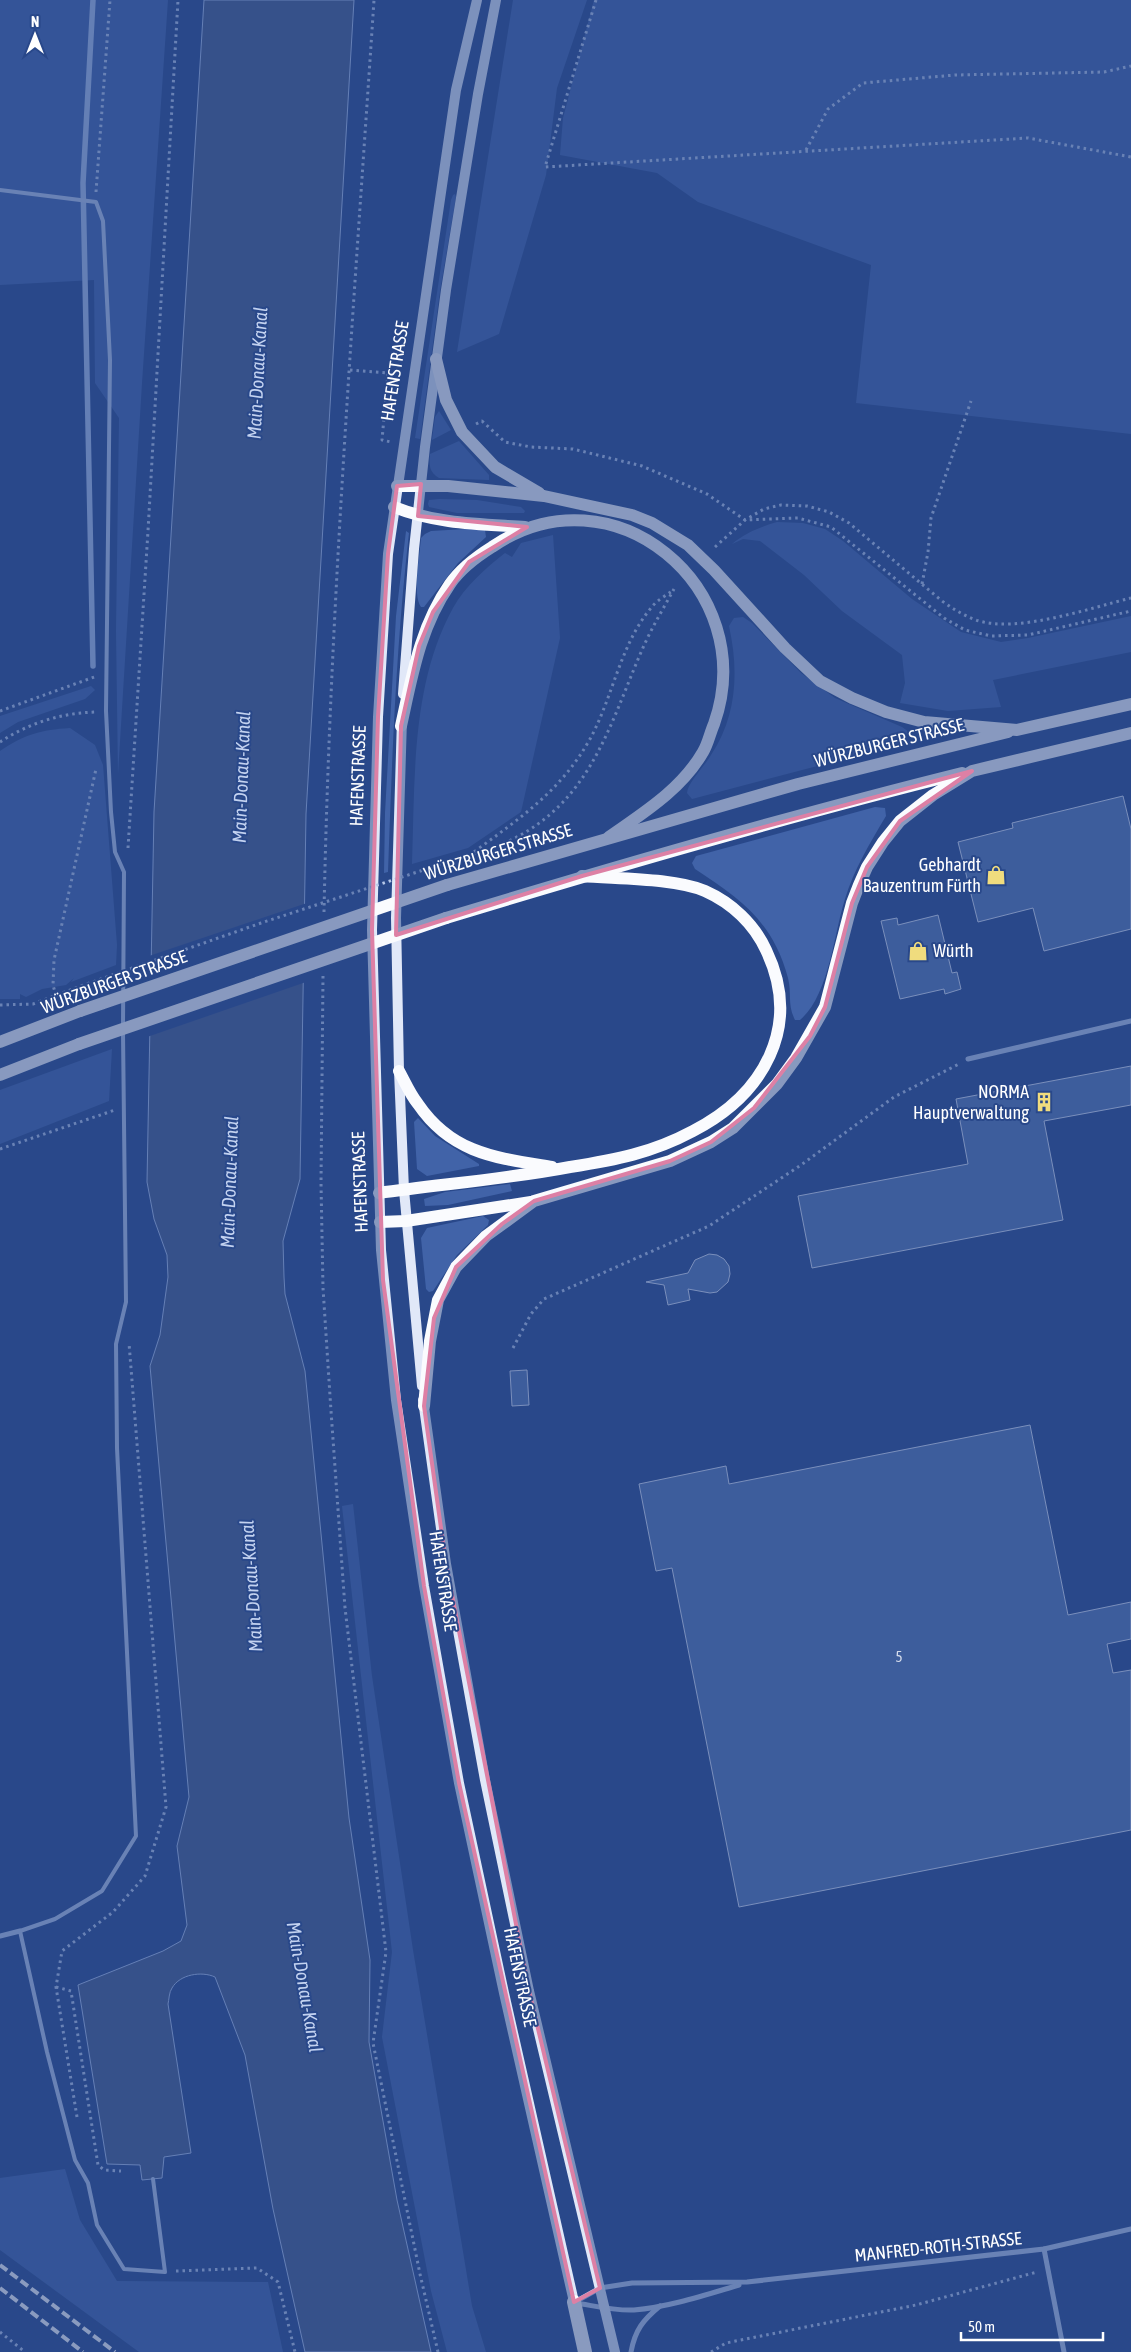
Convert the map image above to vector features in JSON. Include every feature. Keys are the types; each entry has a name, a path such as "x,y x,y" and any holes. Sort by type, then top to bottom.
{"highway":[{"name":"HAFENSTRASSE","path":"574,2302 584,2352"}],"main road":[{"name":"HAFENSTRASSE","path":"477,0 456,90 388,554 378,716 372,930 380,1222 383,1280 396,1400 424,1586 459,1782 504,1993 574,2302"},
{"name":"HAFENSTRASSE","path":"496,0 478,94 436,359 421,484 401,726 396,918 404,1190 424,1406 446,1564 485,1780 529,1991 615,2352"},
{"path":"436,359 446,400 462,432 495,468 544,496"},
{"path":"397,486 421,484 544,496 632,515 652,523 688,545 714,570 785,648 820,681 852,698 886,712 924,722 1017,730"},
{"path":"394,507 418,516 445,522 527,527 564,520 600,523 635,534 664,550 686,570 704,598 717,625 724,669 721,703 704,752 670,794 609,837"},
{"path":"401,726 419,646 432,612 450,583 469,562 502,539 527,527"},
{"name":"WÜRZBURGER STRASSE","path":"0,1042 80,1011 447,885 798,784 1131,704"},
{"path":"0,1075 79,1044 446,918 582,876 850,801 1131,733"},
{"path":"380,1222 406,1221 534,1201 670,1161 733,1128 776,1084 796,1058 825,1007 852,903 867,867 882,842 907,816 933,795 972,770"},
{"path":"379,1194 508,1178 631,1157 664,1144 711,1120 746,1092 760,1076 777,1038 780,996 774,966 759,934 737,910 705,891 672,882 582,876"},
{"path":"399,1071 418,1104 439,1129 469,1150 500,1159 562,1169"},
{"path":"424,1406 434,1318 445,1285 456,1267 472,1249 486,1236 534,1201"}],"street":[{"path":"968,1059 1131,1021"},
{"path":"0,1936 20,1931"},
{"name":"MANFRED-ROTH-STRASSE","path":"574,2302 600,2288 632,2283 746,2282 1044,2249 1131,2229"},
{"path":"1044,2249 1064,2352"},
{"name":"MANFRED-ROTH-STRASSE","path":"574,2302 604,2308 632,2310 660,2306 746,2282"},
{"name":"MANFRED-ROTH-STRASSE","path":"631,2352 634,2334 644,2319 660,2306"}],"lane":[{"path":"0,190 96,202 103,221 110,360 106,711 115,852 124,872 123,1109 126,1302 116,1344 117,1448 136,1836 102,1891 55,1920 20,1931 47,2052 72,2151 88,2184 97,2225 124,2269 165,2272 153,2179"}],"path":[{"path":"96,202 110,0"},
{"path":"124,872 148,531 178,0"},
{"path":"326,821 350,370 374,0"},
{"path":"596,0 545,167 1028,138 1131,157"},
{"path":"806,150 828,109 863,83 955,75 1104,72 1131,66"},
{"path":"350,370 388,373 382,440 393,442"},
{"path":"922,584 928,552 931,518 971,401"},
{"path":"470,426 482,421 505,442 531,447 573,449 642,466 707,494 745,520 798,518 831,527 944,618 965,630 991,636 1028,635 1131,611"},
{"path":"715,546 745,520 764,509 781,505 807,506 828,512 849,523 956,611 977,620 996,624 1034,621 1131,598"},
{"path":"0,1006 33,1004 261,923 469,855 509,840 537,824 577,788 603,744 643,649 674,589 652,606 639,625 591,738 562,780 516,822 469,855"},
{"path":"0,711 107,672"},
{"path":"0,742 49,719 68,714 106,711"},
{"path":"56,996 54,960 98,760"},
{"path":"322,1018 321,1183 323,1288 331,1411 345,1608 386,1952 373,2043 420,2274 438,2352"},
{"path":"513,1348 531,1314 544,1299 710,1226 800,1165 894,1097 968,1059"},
{"path":"0,1149 101,1113 123,1109"},
{"path":"56,1987 71,1991 98,2165 104,2170 121,2171"},
{"path":"165,2272 193,2269 257,2268 278,2282 295,2352"},
{"path":"711,2352 726,2343 916,2306 1049,2270"},
{"path":"0,2332 25,2352"}],"highlighted area":[{"path":"421,484 418,516 527,527 469,562 433,612 419,646 401,726 396,935 582,876 972,771 900,821 867,867 852,903 825,1007 810,1036 754,1108 711,1142 670,1161 534,1201 502,1224 456,1267 434,1318 424,1406 446,1564 529,1991 600,2288 574,2302 459,1783 424,1586 383,1280 372,930 378,717 388,554 397,486"}],"shaded area":[{"path":"0,0 168,0 118,774 116,631 119,418 95,383 94,280 0,285"},
{"path":"513,0 587,0 557,88 546,175 499,334 457,352"},
{"path":"594,0 1131,0 1131,434 856,403 871,265 698,202 657,173 560,155 563,118"},
{"path":"455,194 420,439 415,438 451,200"},
{"path":"439,411 451,430 432,440 435,417"},
{"path":"459,441 489,475 489,480 439,478 431,471 430,454"},
{"path":"429,500 477,500 521,507 525,511 524,513 457,513 429,507"},
{"path":"777,522 803,523 825,529 843,541 912,599 961,632 1001,642 1131,616 1131,652 993,680 1001,707 948,711 900,703 905,683 902,655 842,611 804,575 760,541 743,539 732,544 753,531"},
{"path":"482,528 485,530 486,537 458,563 424,607 421,607 418,601 417,584 421,538 431,531"},
{"path":"406,531 409,533 398,660 388,872 384,873 385,813 396,616"},
{"path":"553,535 560,638 521,812 468,848 412,864 418,733 422,700 429,668 439,637 458,600 483,571 505,553 512,557 521,543"},
{"path":"743,617 752,623 801,673 835,698 902,727 909,732 901,744 692,799 687,793 688,789 720,740 731,709 735,676 729,626 734,618"},
{"path":"91,686 95,690 85,699 18,722 0,733 0,716"},
{"path":"70,728 95,745 103,765 117,945 116,965 71,982 74,978 66,985 42,989 26,997 20,994 20,999 0,999 0,751 34,734"},
{"path":"875,807 885,808 886,816 853,877 818,996 800,1020 795,1020 790,1004 788,978 782,958 774,942 764,927 741,902 695,869 692,863 696,856"},
{"path":"112,1049 109,1101 0,1144 0,1090"},
{"path":"418,1118 435,1136 479,1164 479,1166 427,1176 417,1169 414,1122"},
{"path":"510,1184 512,1191 448,1205 425,1206 424,1199 445,1192"},
{"path":"483,1216 489,1220 488,1225 457,1255 433,1291 429,1292 426,1289 421,1238 427,1228"},
{"path":"353,1504 372,1676 413,1950 472,2306 486,2352 447,2352 431,2291 382,2037 392,1952 342,1506"},
{"path":"65,2169 80,2220 117,2281 268,2282 283,2352 139,2352 0,2250 0,2178"}],"water":[{"name":"Main-Donau-Kanal","path":"204,0 354,0 306,814 300,1179 283,1241 284,1277 285,1294 305,1371 349,1818 370,1960 369,2042 397,2200 431,2352 305,2352 273,2209 245,2055 215,1977 198,1974 186,1977 176,1983 170,1992 168,2004 191,2153 164,2157 162,2178 142,2180 140,2165 107,2164 78,1985 163,1951 181,1941 187,1925 177,1846 189,1797 150,1366 160,1335 168,1277 167,1255 154,1219 147,1182 154,812"}],"pier":[{"path":"307,903 306,982 147,1037 149,956"}],"building":[{"path":"1123,796 1131,829 1131,929 1044,951 1033,908 978,922 958,842 1013,828 1012,823"},
{"name":"Würth","path":"938,915 952,973 957,972 961,989 945,994 944,989 900,999 881,921 897,918 898,925"},
{"path":"1131,1066 1131,1105 1044,1121 1063,1220 812,1268 798,1196 968,1164 956,1099"},
{"path":"709,1254 717,1255 724,1259 729,1266 728,1282 717,1292 710,1293 688,1289 690,1300 668,1305 664,1285 646,1282 688,1273 695,1260"},
{"path":"527,1370 529,1405 512,1406 510,1371"},
{"path":"1030,1425 1068,1615 1131,1602 1131,1639 1107,1644 1113,1673 1131,1670 1131,1830 739,1907 672,1568 656,1571 639,1484 726,1466 729,1484"}],"waterway":[{"path":"93,0 83,183 93,666"}],"railway":[{"path":"0,2265 115,2352"},
{"path":"0,2288 83,2352"}],"place":[{"name":"Gebhardt Bauzentrum Fürth","path":"996,875"},
{"name":"Würth","path":"918,951"},
{"name":"NORMA Hauptverwaltung","path":"1044,1102"}]}
